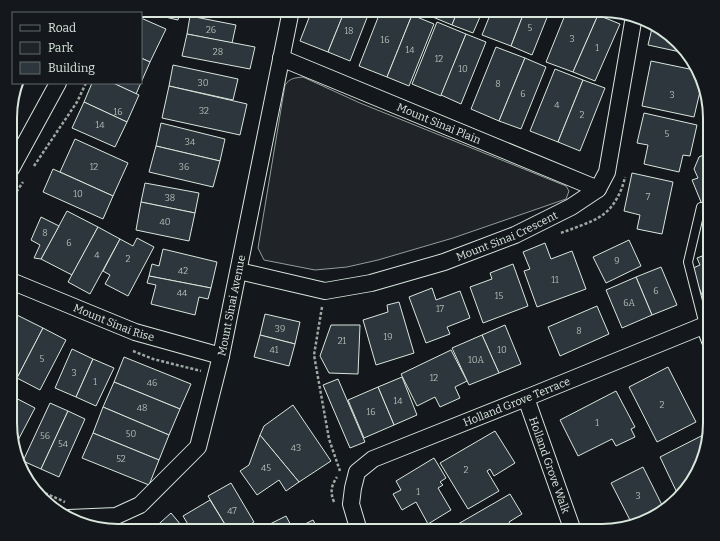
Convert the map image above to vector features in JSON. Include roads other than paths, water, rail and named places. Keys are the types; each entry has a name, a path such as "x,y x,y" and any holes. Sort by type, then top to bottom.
{"street":[{"name":"Mount Sinai Avenue","path":"68,510 116,516 140,505 198,447 221,356 289,17"},
{"name":"Mount Sinai Crescent","path":"239,271 325,291 371,282 444,262 515,235 572,207 598,188 606,172 633,22"},
{"name":"Mount Sinai Plain","path":"280,58 598,188"},
{"path":"17,158 57,84"},
{"name":"Mount Sinai Rise","path":"17,283 135,332 221,356"},
{"name":"Holland Grove Terrace","path":"357,524 350,504 357,472 373,459 703,326"},
{"name":"Holland Grove Walk","path":"526,398 571,524"}],"lane":[{"path":"701,206 688,262 703,311"}]}
